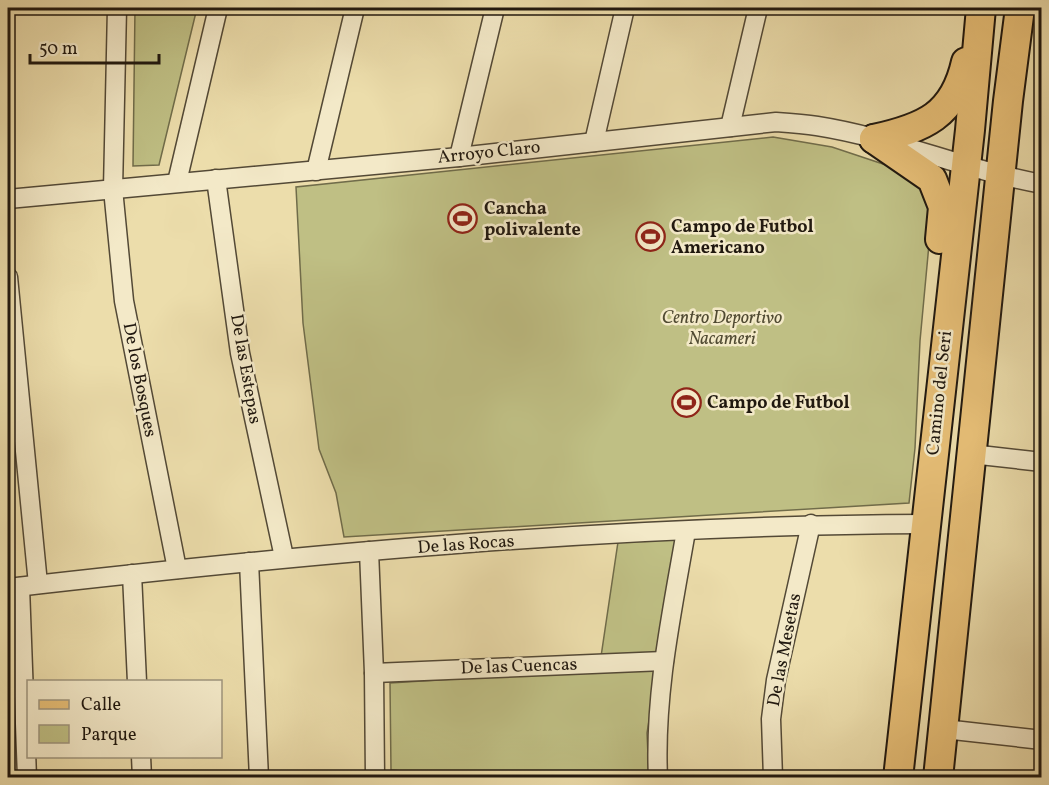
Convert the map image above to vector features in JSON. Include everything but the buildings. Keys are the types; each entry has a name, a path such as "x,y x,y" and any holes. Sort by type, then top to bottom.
{"main road":[{"path":"874,139 915,128 932,119 949,102 964,72 975,8"},
{"name":"Camino del Seri","path":"898,777 981,8"},
{"name":"Camino del Seri","path":"938,777 1020,8"},
{"path":"874,139 932,178 941,197 943,207 934,297 946,337"}],"street":[{"name":"De los Bosques","path":"117,8 113,189 124,301 177,569"},
{"path":"177,182 218,8"},
{"path":"316,171 355,8"},
{"path":"459,157 495,8"},
{"path":"594,142 625,8"},
{"path":"730,127 758,8"},
{"name":"Arroyo Claro","path":"8,199 459,157 776,122 818,126 874,139 1041,184"},
{"name":"De las Estepas","path":"216,179 240,353 284,557"},
{"path":"8,277 38,584"},
{"path":"971,454 1041,462"},
{"name":"De las Rocas","path":"14,587 284,557 369,551 811,524 926,524"},
{"name":"De las Mesetas","path":"773,777 771,719 776,680 811,524"},
{"path":"658,777 658,721 664,661 686,531"},
{"path":"369,551 375,777"},
{"path":"249,562 259,777"},
{"path":"132,574 137,680"},
{"path":"14,587 27,777"},
{"name":"De las Cuencas","path":"374,673 664,661"},
{"path":"944,729 1041,740"},
{"path":"141,758 142,777"}],"green space":[{"path":"135,8 197,8 159,165 133,166"},
{"name":"Centro Deportivo Nacameri","path":"773,137 832,147 892,167 918,182 932,212 909,503 344,537 336,493 319,449 303,323 296,187"},
{"path":"679,536 647,733 649,777 478,778 391,770 390,683 599,670 618,542"}],"place":[{"name":"Cancha polivalente","path":"463,219"},
{"name":"Campo de Futbol Americano","path":"650,237"},
{"name":"Campo de Futbol","path":"686,403"}]}
